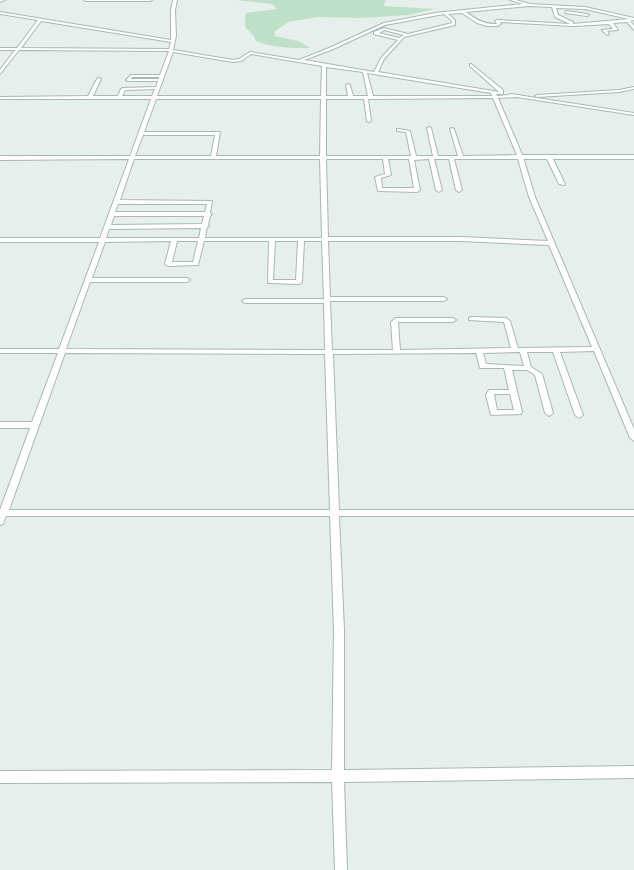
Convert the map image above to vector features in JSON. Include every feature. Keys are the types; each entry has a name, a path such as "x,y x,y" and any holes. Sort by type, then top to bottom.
{"street":[{"path":"0,1 4,0"},
{"path":"86,0 150,0"},
{"path":"0,522 2,512 89,280 171,50 173,41 175,0"},
{"path":"512,0 529,5"},
{"path":"299,61 330,49 384,24 445,13 529,5 585,8 634,19"},
{"path":"554,6 556,16 570,21 574,25"},
{"path":"565,7 566,12 573,17"},
{"path":"462,11 483,25 499,24 498,21 574,25 601,22 628,22 634,19"},
{"path":"566,12 586,14"},
{"path":"0,13 173,41"},
{"path":"400,39 374,34 384,29 406,34 454,24 445,13"},
{"path":"0,73 40,20"},
{"path":"598,27 604,26 601,22"},
{"path":"607,34 604,30 616,30 610,22"},
{"path":"628,22 634,29"},
{"path":"375,74 382,59 406,34"},
{"path":"0,49 171,50 233,61 240,60 250,53 494,95 501,94 516,96 634,114"},
{"path":"324,65 323,158 327,239 327,300 339,630 338,776 341,870"},
{"path":"471,65 501,91 501,94"},
{"path":"365,72 369,97 369,121"},
{"path":"131,76 161,78 128,80 131,76"},
{"path":"90,97 99,79"},
{"path":"348,85 351,97"},
{"path":"120,97 123,89 157,88"},
{"path":"534,99 541,95 619,91 634,88"},
{"path":"494,95 520,157 532,197 634,438"},
{"path":"0,98 516,96"},
{"path":"429,128 439,190"},
{"path":"452,128 460,158"},
{"path":"385,158 388,175 378,177 380,190 417,190 408,131 399,130"},
{"path":"140,134 218,133 213,158"},
{"path":"549,157 562,184"},
{"path":"0,158 634,157"},
{"path":"451,158 459,190"},
{"path":"116,202 210,202 206,226 196,264 168,264 174,240"},
{"path":"112,214 208,214"},
{"path":"108,227 206,226"},
{"path":"272,239 270,282 299,282 301,239"},
{"path":"0,240 461,239 552,243"},
{"path":"89,280 187,280"},
{"path":"246,301 444,299"},
{"path":"471,319 504,319 507,321 515,350"},
{"path":"397,352 394,322 396,320 452,320"},
{"path":"0,351 397,352 596,349"},
{"path":"523,350 528,368"},
{"path":"556,350 579,415"},
{"path":"479,351 483,366 504,366"},
{"path":"513,392 508,368 528,368 538,374 549,413"},
{"path":"0,425 35,425"},
{"path":"2,512 634,513"},
{"path":"0,777 338,776 634,772"}],"green space":[{"path":"237,0 386,0 383,6 435,9 408,15 361,18 317,17 288,22 274,32 275,36 298,41 311,48 290,48 269,45 256,41 254,36 245,27 246,13 277,9 272,4"}]}
